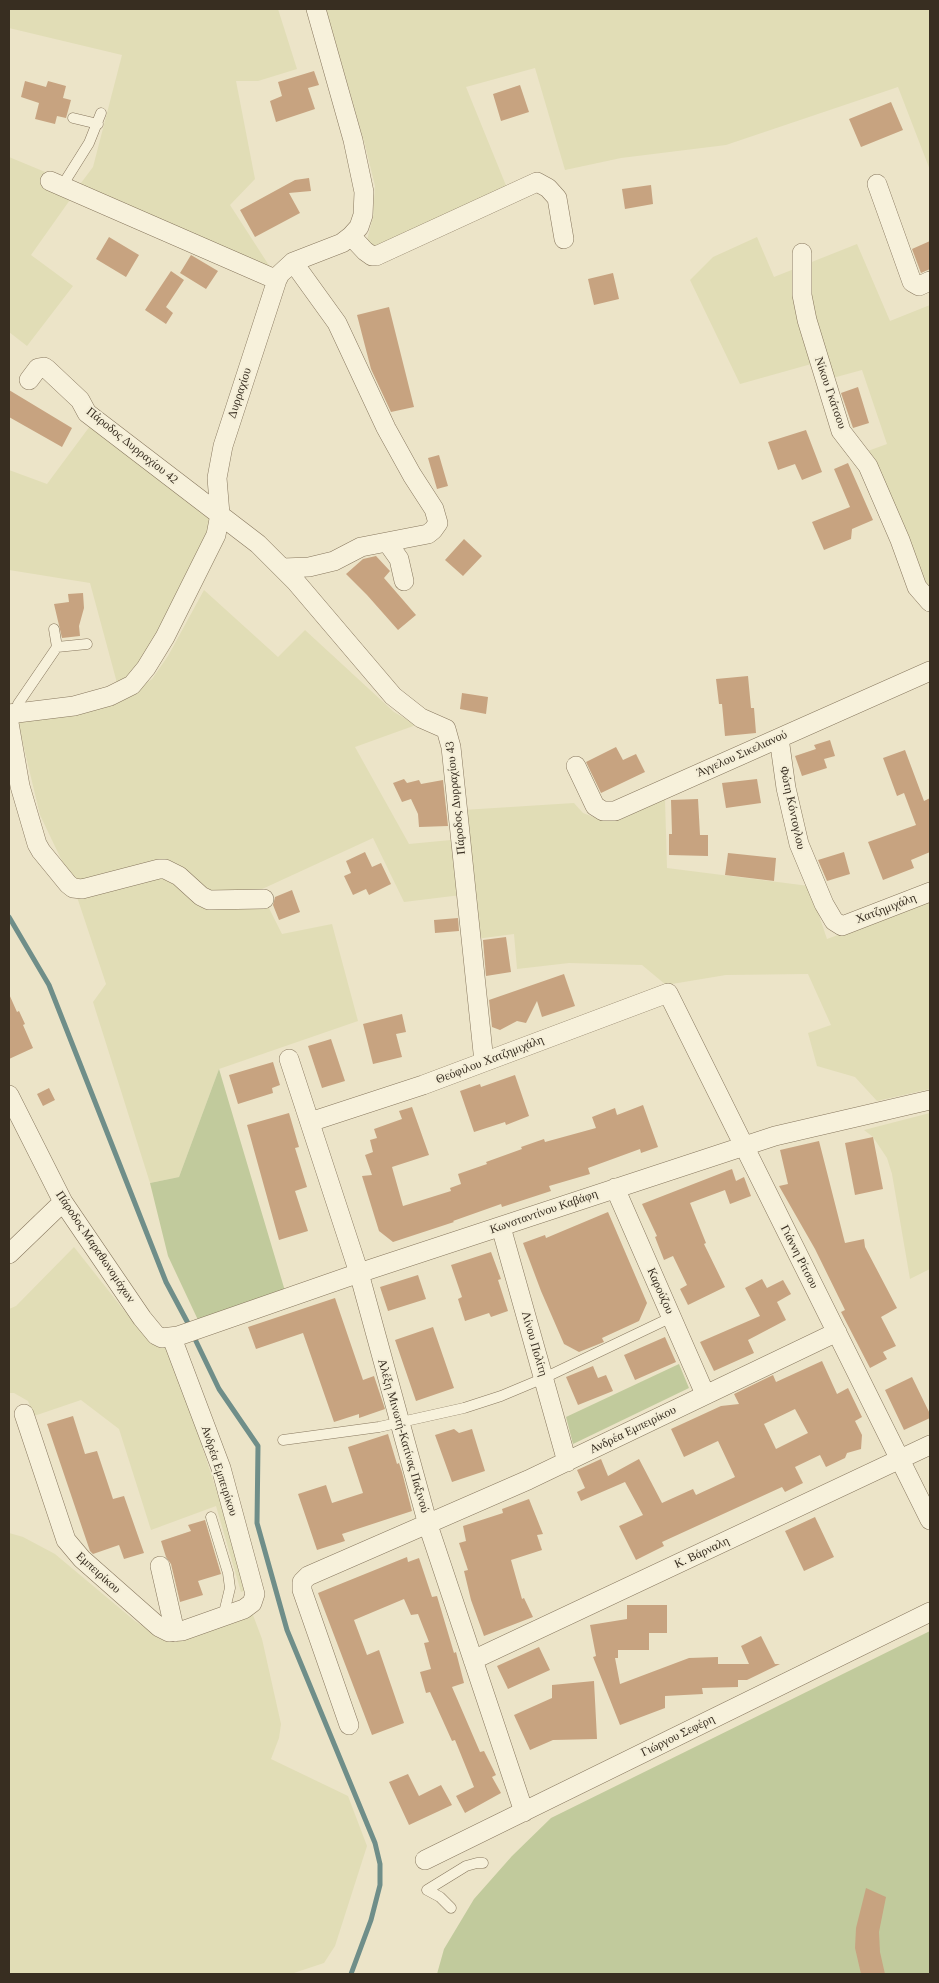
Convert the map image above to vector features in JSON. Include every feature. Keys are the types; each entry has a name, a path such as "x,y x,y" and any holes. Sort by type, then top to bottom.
{"street":[{"name":"Δυρραχίου","path":"12,717 82,704 110,696 132,685 146,668 170,629 212,545 220,514 217,478 223,446 277,280 280,274 293,262 342,243 359,227 364,215 364,192 353,140 316,9"},
{"path":"351,236 365,251 372,256 376,256 537,182 548,188 557,198 564,239"},
{"path":"56,184 277,280"},
{"path":"877,184 912,282 919,286 930,281"},
{"name":"Νίκου Γκάτσου","path":"802,252 802,295 807,320 841,431 868,466 918,587 930,602"},
{"path":"283,568 309,567 334,561 361,547 428,534 436,527 437,517 429,500 407,467 386,428 337,323 293,262"},
{"name":"Πάροδος Δυρραχίου 42","path":"30,380 38,368 46,368 80,400 87,413 158,469 220,514"},
{"name":"Πάροδος Δυρραχίου 43","path":"220,514 258,544 283,568 393,696 414,713 442,727 449,734 484,1062"},
{"path":"386,542 398,559 404,581"},
{"name":"Άγγελου Σικελιανού","path":"576,766 595,806 603,811 615,811 930,671"},
{"path":"12,717 20,786 37,844 73,888 82,889 158,869 165,869 179,876 201,896 209,900 264,899"},
{"name":"Φώτη Κόντογλου","path":"779,738 786,788 799,844 824,904 834,921 842,926"},
{"name":"Χατζημιχάλη","path":"842,926 930,892"},
{"name":"Θεόφιλου Χατζημιχάλη","path":"310,1122 405,1092 668,993"},
{"name":"Γιάννη Ρίτσου","path":"668,993 930,1520"},
{"name":"Αλέξη Μινωτή-Κατίνας Παξινού","path":"289,1059 359,1273 428,1525 524,1812"},
{"name":"Πάροδος Μαραθωνομάχων","path":"9,1095 15,1126 63,1202 142,1318 156,1335 170,1338"},
{"name":"Κωνσταντίνου Καβάφη","path":"170,1338 359,1273 796,1130 930,1100"},
{"name":"Καρούζου","path":"615,1188 705,1394"},
{"path":"9,1254 63,1202"},
{"name":"Λίνου Πολίτη","path":"502,1227 566,1462"},
{"name":"Ανδρέα Εμπειρίκου","path":"349,1725 302,1590 302,1582 315,1572 428,1525 566,1462 836,1332"},
{"name":"Ανδρέα Εμπειρίκου","path":"170,1338 220,1468 255,1594 255,1598 250,1605 223,1617"},
{"name":"Εμπειρίκου","path":"24,1414 61,1526 70,1546 82,1559 159,1627 169,1632 175,1632"},
{"name":"Κ. Βάρναλη","path":"473,1660 930,1445"},
{"path":"160,1566 175,1632 223,1617"},
{"name":"Γιώργου Σεφέρη","path":"426,1860 930,1612"}],"lane":[{"path":"56,184 89,143 101,113"},
{"path":"73,118 98,124"},
{"path":"12,717 18,704 57,647 54,629"},
{"path":"57,647 87,644"},
{"path":"283,1440 399,1423 464,1408 501,1396 544,1378 672,1317"},
{"path":"211,1517 228,1573 230,1588 223,1617"},
{"path":"451,1908 440,1897 427,1890 466,1866 477,1862 483,1864"}],"shaded area":[{"path":"9,9 278,9 297,69 258,81 236,81 255,179 230,205 270,267 78,187 93,167 122,55 9,28"},
{"path":"326,9 930,9 930,170 898,87 726,145 621,158 565,170 535,68 466,87 507,188 376,253 367,240 373,217 375,186"},
{"path":"9,157 50,174 72,197 31,255 73,286 27,346 9,332"},
{"path":"757,237 774,277 857,244 890,321 930,305 930,591 927,593 865,452 887,444 862,370 829,379 822,361 740,384 690,280 713,257"},
{"path":"93,422 217,517 210,545 132,676 117,683 90,583 9,570 9,470 47,484"},
{"path":"204,590 278,657 305,630 394,712 416,725 355,747 409,844 451,840 461,895 404,902 373,838 260,890 282,934 332,924 358,1021 219,1069 179,1177 150,1183 93,1002 106,984 72,882 40,815 18,723 22,718 134,692 152,679 168,656"},
{"path":"665,799 667,868 809,886 827,939 930,901 930,1089 877,1101 855,1077 817,1066 808,1033 831,1025 808,974 726,975 666,985 642,965 569,963 517,969 514,934 476,939 463,810 574,803 583,813 599,819 619,820"},
{"path":"930,1113 930,1269 910,1279 892,1174 887,1158 873,1137 864,1130"},
{"path":"74,1247 142,1333 169,1346 249,1589 241,1592 216,1506 151,1530 119,1429 81,1400 34,1416 28,1401 14,1393 9,1393 9,1309 16,1306"},
{"path":"9,1533 23,1537 55,1554 135,1621 164,1640 253,1615 262,1639 281,1724 279,1738 271,1759 348,1796 367,1846 335,1946 324,1963 291,1974 9,1974"}],"green space":[{"path":"219,1069 285,1291 198,1320 168,1256 150,1183 179,1177"},
{"path":"679,1364 689,1388 573,1444 566,1417"},
{"path":"930,1631 930,1974 437,1974 444,1949 474,1899 512,1856 551,1818"}],"building":[{"path":"314,71 319,85 308,88 315,109 276,122 270,101 282,96 278,82"},
{"path":"25,81 46,87 48,81 66,86 63,98 71,100 66,118 57,116 55,124 35,119 39,103 21,97"},
{"path":"520,85 529,112 501,121 493,94"},
{"path":"891,102 903,130 861,147 849,119"},
{"path":"309,178 311,191 289,193 300,213 255,237 240,210 295,180"},
{"path":"651,185 653,204 625,209 622,189"},
{"path":"109,237 139,255 126,277 96,259"},
{"path":"930,241 930,269 921,273 912,249"},
{"path":"191,255 218,271 206,289 180,273"},
{"path":"171,271 184,280 166,307 173,313 166,324 145,310"},
{"path":"613,273 619,299 594,305 588,279"},
{"path":"389,307 414,407 391,412 371,369 357,315"},
{"path":"858,387 869,423 853,428 841,393"},
{"path":"9,390 72,428 62,447 9,417"},
{"path":"806,430 822,472 802,480 795,464 778,470 768,442"},
{"path":"439,455 448,486 437,489 428,458"},
{"path":"848,463 873,520 852,529 851,539 824,550 812,522 850,507 834,469"},
{"path":"464,539 482,556 463,576 445,560"},
{"path":"376,556 390,571 384,578 416,615 398,630 346,574 363,559"},
{"path":"83,593 84,608 79,626 80,636 62,638 54,604 69,602 68,594"},
{"path":"748,676 756,733 725,736 722,704 719,704 716,679"},
{"path":"462,693 488,697 486,714 460,709"},
{"path":"830,740 835,756 824,759 827,768 802,776 795,756 816,749 814,745"},
{"path":"616,747 623,760 636,754 645,772 601,793 586,762"},
{"path":"905,750 924,801 930,798 930,852 911,860 914,868 883,880 868,842 916,825 904,793 897,796 883,758"},
{"path":"404,779 407,783 419,780 421,784 443,780 448,826 419,827 418,814 411,799 402,802 393,783"},
{"path":"757,779 761,803 726,808 722,783"},
{"path":"698,799 700,835 708,835 708,856 669,855 669,834 672,834 671,800"},
{"path":"365,852 372,867 381,863 391,884 369,895 366,889 353,895 344,876 351,873 346,861"},
{"path":"844,852 850,874 827,881 818,860"},
{"path":"728,853 776,858 774,881 725,875"},
{"path":"292,890 300,912 279,920 273,905 275,897"},
{"path":"458,918 459,931 435,933 434,920"},
{"path":"506,937 511,972 486,976 483,940"},
{"path":"564,974 575,1006 542,1017 537,1001 526,1023 517,1021 500,1030 492,1027 489,1000"},
{"path":"9,994 25,1024 23,1025 33,1048 9,1059"},
{"path":"402,1014 406,1032 396,1034 402,1057 373,1064 363,1024"},
{"path":"331,1039 345,1081 322,1088 308,1046"},
{"path":"273,1062 280,1085 272,1088 273,1093 238,1104 229,1075"},
{"path":"515,1075 529,1116 506,1125 505,1122 474,1132 460,1091 480,1084 481,1087"},
{"path":"49,1088 55,1100 43,1106 37,1094"},
{"path":"643,1105 658,1147 641,1153 640,1149 588,1168 590,1174 549,1186 551,1191 502,1207 501,1204 393,1242 379,1231 362,1176 372,1175 365,1155 373,1152 370,1140 377,1138 374,1129 402,1119 399,1111 412,1107 429,1155 392,1167 403,1206 451,1191 450,1188 461,1184 458,1174 522,1149 521,1147 544,1139 545,1142 596,1128 592,1117 615,1108 617,1115"},
{"path":"289,1113 299,1147 295,1148 307,1187 295,1191 308,1231 279,1240 247,1125"},
{"path":"873,1137 883,1189 855,1195 845,1143"},
{"path":"819,1141 845,1243 864,1239 865,1247 897,1308 881,1317 896,1346 883,1352 887,1359 870,1368 841,1312 845,1310 815,1249 779,1186 788,1184 780,1150"},
{"path":"732,1169 736,1181 744,1177 751,1196 730,1204 725,1190 690,1203 706,1243 704,1244 725,1287 688,1305 680,1289 687,1285 673,1256 664,1260 655,1237 657,1236 642,1204"},
{"path":"608,1212 647,1303 639,1321 602,1338 604,1342 579,1352 564,1344 523,1243 545,1235 546,1238"},
{"path":"491,1252 501,1279 498,1280 508,1311 491,1317 489,1313 465,1321 458,1299 462,1297 451,1265"},
{"path":"418,1275 426,1299 388,1311 380,1287"},
{"path":"762,1279 767,1288 783,1280 791,1294 777,1302 786,1320 748,1340 754,1353 714,1371 700,1342 760,1316 745,1288"},
{"path":"335,1298 363,1380 374,1376 385,1409 359,1418 359,1414 334,1422 303,1333 256,1349 248,1327"},
{"path":"433,1327 454,1388 416,1401 395,1340"},
{"path":"665,1337 676,1362 635,1380 624,1355"},
{"path":"822,1361 837,1394 848,1388 862,1417 855,1421 862,1435 861,1449 847,1453 845,1458 826,1467 820,1455 795,1467 803,1483 785,1492 782,1487 662,1542 664,1546 636,1560 619,1526 643,1515 625,1482 581,1501 577,1492 585,1488 577,1470 601,1459 608,1476 639,1459 662,1503 693,1489 696,1495 735,1477 718,1441 684,1457 671,1429 721,1406 739,1404 734,1394 773,1375 776,1382","holes":["795,1409 808,1433 776,1449 764,1424"]},
{"path":"593,1366 598,1378 606,1375 613,1391 578,1405 566,1377"},
{"path":"912,1377 930,1414 930,1418 904,1430 885,1390"},
{"path":"73,1416 85,1454 97,1451 113,1499 124,1496 144,1553 124,1559 119,1545 93,1554 90,1551 47,1424"},
{"path":"454,1429 459,1433 472,1429 485,1471 452,1482 435,1435"},
{"path":"388,1434 397,1464 399,1463 402,1472 412,1511 342,1534 345,1541 317,1550 298,1494 326,1485 332,1503 363,1493 348,1447"},
{"path":"529,1499 543,1534 537,1535 542,1550 511,1560 522,1599 524,1598 533,1617 484,1636 471,1600 464,1571 468,1570 459,1543 466,1541 463,1526 503,1513 502,1509"},
{"path":"815,1517 834,1557 804,1571 785,1531"},
{"path":"205,1520 221,1574 198,1581 203,1595 180,1602 171,1564 166,1557 161,1541 191,1531 188,1525"},
{"path":"407,1557 408,1562 419,1558 432,1597 437,1596 454,1653 456,1652 464,1683 452,1687 480,1752 484,1751 496,1775 492,1777 501,1793 465,1813 456,1796 474,1787 455,1740 452,1741 430,1692 426,1693 420,1672 431,1669 424,1643 429,1642 418,1614 411,1615 404,1599 354,1620 367,1655 379,1650 404,1723 372,1735 318,1593"},
{"path":"627,1605 667,1605 667,1633 649,1633 649,1650 618,1650 618,1658 615,1658 620,1684 689,1658 718,1657 718,1664 749,1664 741,1646 761,1636 775,1664 780,1664 747,1680 738,1680 738,1687 702,1688 703,1694 665,1696 665,1708 620,1725 593,1657 596,1656 590,1625 627,1619"},
{"path":"539,1647 550,1670 508,1689 497,1666"},
{"path":"594,1681 597,1739 553,1740 530,1750 514,1715 552,1698 552,1685"},
{"path":"408,1774 419,1796 441,1785 452,1805 409,1825 389,1782"},
{"path":"866,1888 886,1897 879,1932 880,1952 885,1974 861,1974 855,1948 856,1928"}],"waterway":[{"path":"9,917 49,985 166,1282 190,1327"},
{"path":"193,1335 219,1389 258,1446 257,1523 287,1630 375,1843 380,1864 380,1885 371,1920 351,1974"}]}
